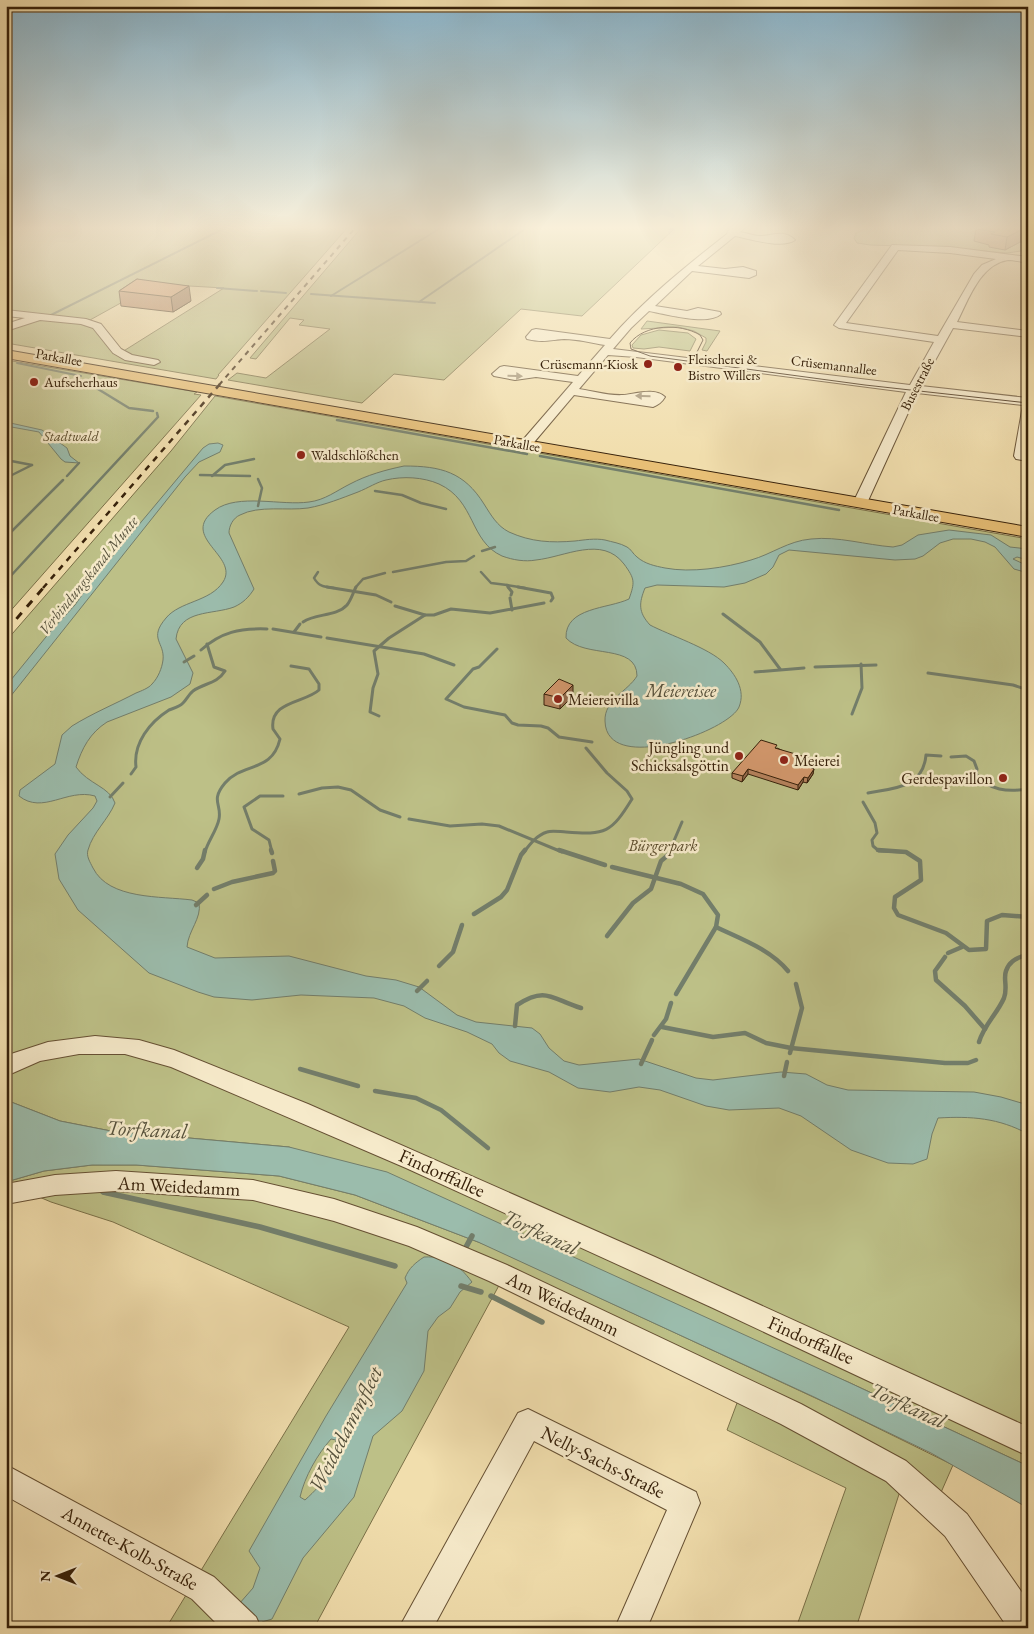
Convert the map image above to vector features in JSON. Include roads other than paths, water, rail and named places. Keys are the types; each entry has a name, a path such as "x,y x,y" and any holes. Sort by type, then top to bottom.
{"main road":[{"name":"Parkallee","path":"6,348 862,499 1028,525"},
{"name":"Parkallee","path":"6,354 528,441"},
{"name":"Parkallee","path":"862,499 1028,532"}],"street":[{"path":"528,441 627,326 653,303"},
{"path":"855,303 839,325 940,340"},
{"name":"Busestraße","path":"862,499 913,389 962,303"},
{"path":"648,308 688,314"},
{"path":"6,313 74,319 97,326 117,350 129,358 154,362"},
{"path":"6,328 42,316"},
{"path":"950,324 1028,334"},
{"path":"564,336 609,348"},
{"name":"Crüsemannallee","path":"609,348 636,354 1028,402"},
{"path":"535,374 580,380"},
{"path":"571,391 624,398"},
{"path":"1006,455 1024,457 1028,407"},
{"name":"Findorffallee","path":"6,1067 44,1052 100,1045 126,1046 154,1052 311,1114 854,1359 1028,1442"},
{"name":"Am Weidedamm","path":"6,1194 55,1185 116,1181 253,1190 334,1210 435,1246 498,1273 791,1414 896,1471 956,1525 1027,1628"},
{"name":"Nelly-Sachs-Straße","path":"415,1628 528,1424 685,1503 631,1628"},
{"name":"Annette-Kolb-Straße","path":"6,1479 203,1588 237,1620"}],"water":[{"path":"6,422 42,430 67,448 70,456 79,463 65,462 61,459 39,432 6,426"},
{"path":"218,443 223,445 220,452 199,462 185,477 6,702 6,686 50,632 75,605 91,582 203,448 209,444"},
{"name":"Meiereisee","path":"404,466 429,467 460,478 476,493 498,523 509,532 533,540 549,542 605,540 627,547 637,557 647,563 665,568 697,570 741,563 803,540 821,538 893,547 902,545 918,535 949,530 991,535 1010,547 1028,549 1028,560 1017,557 1013,559 1028,566 1028,573 1014,569 995,547 985,542 971,539 953,539 940,543 923,556 915,559 895,560 789,550 779,555 773,567 766,574 745,583 724,587 657,585 645,588 641,607 643,616 650,625 717,657 735,677 740,689 741,701 739,707 730,717 714,727 669,744 645,747 625,745 611,737 605,721 608,707 612,701 637,676 635,666 629,659 620,655 585,648 566,638 572,620 580,615 629,599 633,584 632,577 624,564 615,555 594,549 532,561 510,559 502,556 483,541 460,500 451,491 439,484 420,479 399,478 386,480 340,499 308,508 264,509 248,512 233,520 229,533 254,589 246,600 234,607 190,618 183,622 178,629 176,639 193,673 190,684 171,697 107,722 91,736 81,754 76,767 86,778 104,789 115,803 93,837 88,852 93,868 101,878 111,886 123,891 151,897 192,900 199,903 199,914 187,947 215,958 289,956 366,976 396,980 419,987 457,1015 476,1022 532,1028 540,1034 549,1048 564,1061 579,1065 639,1059 696,1078 713,1080 781,1072 806,1074 827,1085 848,1090 974,1092 1028,1105 1028,1134 1006,1124 984,1119 962,1117 938,1118 932,1134 927,1159 913,1164 888,1163 851,1150 801,1116 779,1108 729,1110 706,1106 660,1090 639,1087 610,1092 578,1088 549,1072 510,1061 499,1053 492,1044 467,1032 425,1018 404,1006 374,998 301,995 252,1000 214,997 149,973 78,910 59,879 55,854 68,835 93,808 97,801 95,796 75,795 37,803 19,796 20,790 55,764 62,735 72,726 145,689 154,682 161,670 162,663 163,654 158,640 158,631 161,625 172,612 211,594 223,582 226,573 224,564 206,538 203,529 205,520 215,510 236,502 298,503 315,501 363,478"},
{"path":"6,1100 60,1121 111,1131 289,1147 387,1172 1028,1466 1028,1508 931,1453 812,1396 478,1242 355,1195 279,1176 136,1165 92,1165 44,1171 6,1182"},
{"path":"424,1257 440,1258 452,1262 472,1282 460,1292 450,1308 438,1317 428,1331 424,1371 402,1411 373,1436 354,1497 303,1558 272,1619 262,1622 258,1628 218,1628 253,1588 260,1568 249,1551 326,1416 407,1283 405,1278 408,1271","holes":["331,1439 336,1440 331,1467 323,1481 305,1500 300,1497 312,1466"]}],"waterway":[{"path":"51,315 74,303"},
{"path":"17,363 81,376"},
{"path":"93,386 129,408 153,411"},
{"path":"6,581 158,417 157,413"},
{"path":"337,420 527,454"},
{"path":"540,456 839,510"},
{"path":"213,475 225,465 254,459"},
{"path":"6,460 32,465 6,478"},
{"path":"67,476 79,463"},
{"path":"200,475 213,475"},
{"path":"213,475 250,476"},
{"path":"258,479 262,488 258,506"},
{"path":"6,537 63,480"},
{"path":"375,491 402,495 421,503 446,509"},
{"path":"482,551 495,547"},
{"path":"393,572 446,562 466,561 474,556"},
{"path":"318,572 314,578 318,583 331,588"},
{"path":"481,572 491,583 507,585"},
{"path":"355,588 363,579 385,573"},
{"path":"507,585 525,588"},
{"path":"327,587 331,588"},
{"path":"354,591 356,587"},
{"path":"508,587 512,592 511,595"},
{"path":"518,587 551,593 553,598 551,601"},
{"path":"331,588 354,591"},
{"path":"303,622 342,609 347,605 354,591"},
{"path":"354,591 376,595 391,602"},
{"path":"510,598 512,609"},
{"path":"512,609 544,603"},
{"path":"395,606 425,615"},
{"path":"425,615 434,615 451,609 490,613 512,609"},
{"path":"723,614 760,642 780,669"},
{"path":"379,647 425,615"},
{"path":"294,632 300,624"},
{"path":"207,645 231,632 248,629 267,629"},
{"path":"273,629 321,637"},
{"path":"327,638 379,647"},
{"path":"131,774 136,767 137,750 140,742 149,727 162,715 181,704 193,691 214,681 225,671 214,667 207,645"},
{"path":"201,650 207,645"},
{"path":"379,647 374,651 378,674 373,688 370,712 379,716"},
{"path":"379,647 424,654 454,665"},
{"path":"497,649 479,667 473,669 446,699 464,707 505,715 512,723 518,725 541,726 548,728 559,737 592,742"},
{"path":"184,662 194,656"},
{"path":"815,667 861,665"},
{"path":"852,714 862,688 861,665"},
{"path":"861,665 876,665"},
{"path":"205,852 219,819 217,798 225,783 232,776 256,766 271,757 280,739 273,729 273,720 277,713 289,704 319,690 319,684 309,669 291,666"},
{"path":"755,672 804,668"},
{"path":"928,673 1013,685 1028,690"},
{"path":"534,840 543,833 549,831 599,832 612,825 632,799 627,791 607,773 586,748"},
{"path":"868,793 888,790 906,784 919,774 924,766 926,755 941,756"},
{"path":"951,757 966,756 974,761 977,769 976,774 981,780 993,787 1006,790 1028,789"},
{"path":"110,797 123,783"},
{"path":"299,794 322,788 338,787 351,790 380,810 400,817"},
{"path":"272,852 269,840 252,829 244,807 260,796 283,796"},
{"path":"863,802 875,823 877,833 872,840 873,846 879,851 906,852"},
{"path":"409,819 450,826 482,824 499,826 534,840"},
{"path":"673,851 673,843 682,822"},
{"path":"524,852 534,840"},
{"path":"534,840 562,852"},
{"path":"197,868 203,859 205,850"},
{"path":"474,914 501,897 507,890 521,855 525,850"},
{"path":"559,850 605,865"},
{"path":"878,850 906,852"},
{"path":"655,878 661,861 673,851"},
{"path":"906,852 920,861 921,880 895,897 894,908 898,915 946,933 969,950 986,949 987,921 1002,915 1028,917"},
{"path":"214,889 232,882 273,873 275,871 273,861"},
{"path":"612,867 655,878"},
{"path":"607,936 633,903 651,889 655,878"},
{"path":"655,878 681,884 703,894 718,915 716,927"},
{"path":"196,905 207,895"},
{"path":"439,966 453,952 462,925"},
{"path":"676,994 716,927"},
{"path":"716,927 764,951 781,963 788,971"},
{"path":"948,953 962,947"},
{"path":"985,1029 1004,998 1007,968 1013,961 1023,956"},
{"path":"945,957 935,971 936,980 965,1006 985,1029"},
{"path":"417,991 427,981"},
{"path":"791,1048 802,1008 796,984"},
{"path":"515,1026 517,1005 535,996 549,996 581,1008"},
{"path":"654,1035 666,1019 671,1003"},
{"path":"662,1027 713,1037 745,1033 766,1043 791,1048"},
{"path":"979,1042 985,1029"},
{"path":"641,1064 652,1040"},
{"path":"790,1053 791,1048"},
{"path":"791,1048 945,1063 968,1063 976,1060"},
{"path":"784,1076 787,1062"},
{"path":"300,1069 358,1086"},
{"path":"375,1091 416,1098 441,1110 488,1148"},
{"path":"107,1193 103,1192 260,1227 395,1266"},
{"name":"Weidedammfleet","path":"466,1247 472,1236"},
{"path":"461,1286 481,1292"},
{"path":"491,1296 542,1322"}],"tram line":[{"path":"722,365 702,359 696,354 703,340 700,335 692,331 663,327 644,332 630,343 631,349 650,356 865,385 1028,403"}],"railway":[{"path":"219,385 290,303"},
{"path":"43,588 220,384"},
{"path":"6,631 44,587"}],"place":[{"name":"Crüsemann-Kiosk","path":"648,364"},
{"name":"Fleischerei & Bistro Willers","path":"678,367"},
{"name":"Aufseherhaus","path":"34,382"},
{"name":"Waldschlößchen","path":"301,455"},
{"name":"Meiereivilla","path":"558,699"},
{"name":"Jüngling und Schicksalsgöttin","path":"739,756"},
{"name":"Meierei","path":"784,760"},
{"name":"Gerdespavillon","path":"1003,778"}],"park label":[{"name":"Stadtwald","path":"71,436"},
{"name":"Bürgerpark","path":"663,845"}],"water label":[{"name":"Verbindungskanal Munte","path":"88,575"},
{"name":"Torfkanal","path":"147,1129"},
{"name":"Torfkanal","path":"541,1232"},
{"name":"Torfkanal","path":"908,1405"}]}
